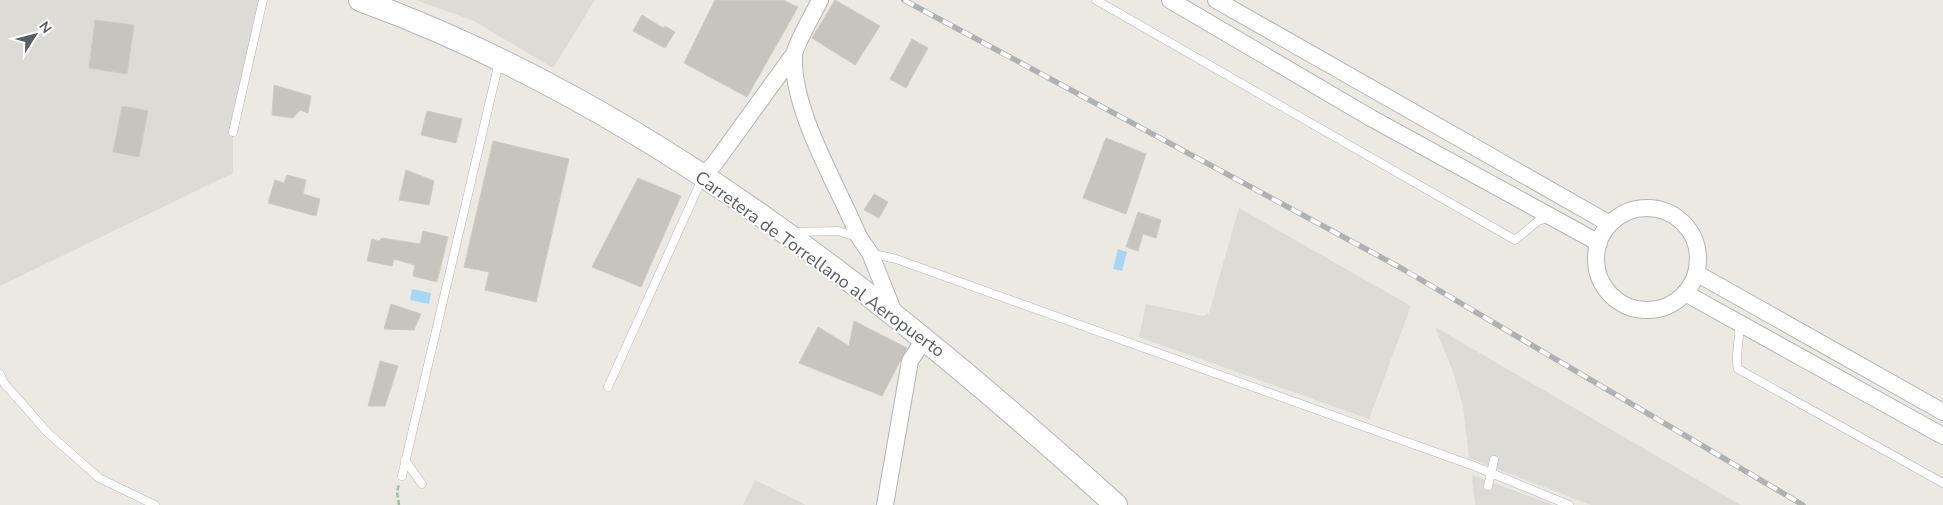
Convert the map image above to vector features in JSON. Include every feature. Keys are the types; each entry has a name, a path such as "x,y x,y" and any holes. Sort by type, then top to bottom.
{"street":[{"name":"Carretera de Torrellano al Aeropuerto","path":"360,0 420,23 500,59 614,121 702,177 783,232 925,338 995,397 1116,505"},
{"path":"702,177 715,163 794,54 820,0"},
{"path":"1170,0 1372,118 1599,243"},
{"path":"1216,0 1610,224"},
{"path":"794,54 799,96 807,123 859,237 870,253 895,315"},
{"path":"1640,208 1657,209 1673,215 1686,226 1694,240 1698,256 1696,273 1685,293 1678,300 1663,307 1647,310 1630,307 1616,299 1605,287 1598,272 1596,255 1599,243 1610,224 1624,214 1640,208"},
{"path":"1696,273 1943,412"},
{"path":"1685,293 1943,436"},
{"path":"885,505 910,362 925,338"}],"lane":[{"path":"233,132 263,0"},
{"path":"1096,0 1515,240 1538,220 1551,217"},
{"path":"402,476 500,59"},
{"path":"608,387 702,177"},
{"path":"783,232 838,231 859,237"},
{"path":"870,253 906,262 1490,473 1569,505"},
{"path":"1738,322 1741,338 1735,358 1738,369 1943,483"},
{"path":"0,374 4,384 48,433 99,478 155,505"},
{"path":"405,460 422,484"},
{"path":"1488,486 1494,460"}],"path":[{"path":"399,505 397,492 402,476"}],"shaded area":[{"path":"0,0 263,0 233,132 233,173 0,286"},
{"path":"416,0 595,0 553,68 474,21"},
{"path":"1239,208 1411,306 1369,419 1139,337 1146,304 1203,316 1209,313"},
{"path":"1435,327 1741,505 1591,505 1469,458 1463,406 1453,372"},
{"path":"1472,475 1553,505 1475,505"},
{"path":"755,480 806,505 743,505"}],"water":[{"path":"1118,249 1127,252 1122,271 1113,269"},
{"path":"412,289 431,293 429,304 410,300"}],"building":[{"path":"715,0 783,0 798,7 747,97 684,63"},
{"path":"835,0 880,26 855,65 812,38"},
{"path":"642,15 663,28 665,26 675,32 665,48 633,31"},
{"path":"95,20 134,25 127,74 89,68"},
{"path":"912,39 928,48 906,88 890,79"},
{"path":"274,85 311,96 308,113 300,110 293,118 272,115"},
{"path":"122,106 148,111 139,157 113,152"},
{"path":"427,111 462,119 456,143 421,135"},
{"path":"1106,138 1146,154 1126,214 1083,198"},
{"path":"493,141 569,159 536,302 485,290 489,272 464,267"},
{"path":"406,170 434,181 429,205 399,200"},
{"path":"287,175 306,180 303,194 320,199 316,216 268,203 275,180 284,183"},
{"path":"638,178 681,196 641,287 592,267"},
{"path":"874,194 888,202 879,218 864,210"},
{"path":"1138,212 1161,220 1156,238 1143,234 1138,251 1126,247"},
{"path":"423,231 448,237 437,282 413,276 415,265 394,259 392,266 367,261 372,239 379,241 382,238 420,244"},
{"path":"391,304 421,314 414,330 384,329"},
{"path":"854,321 907,348 882,396 799,363 818,327 849,346"},
{"path":"380,361 398,366 385,406 368,406"}],"railway":[{"path":"904,0 1401,268 1803,505"}]}
